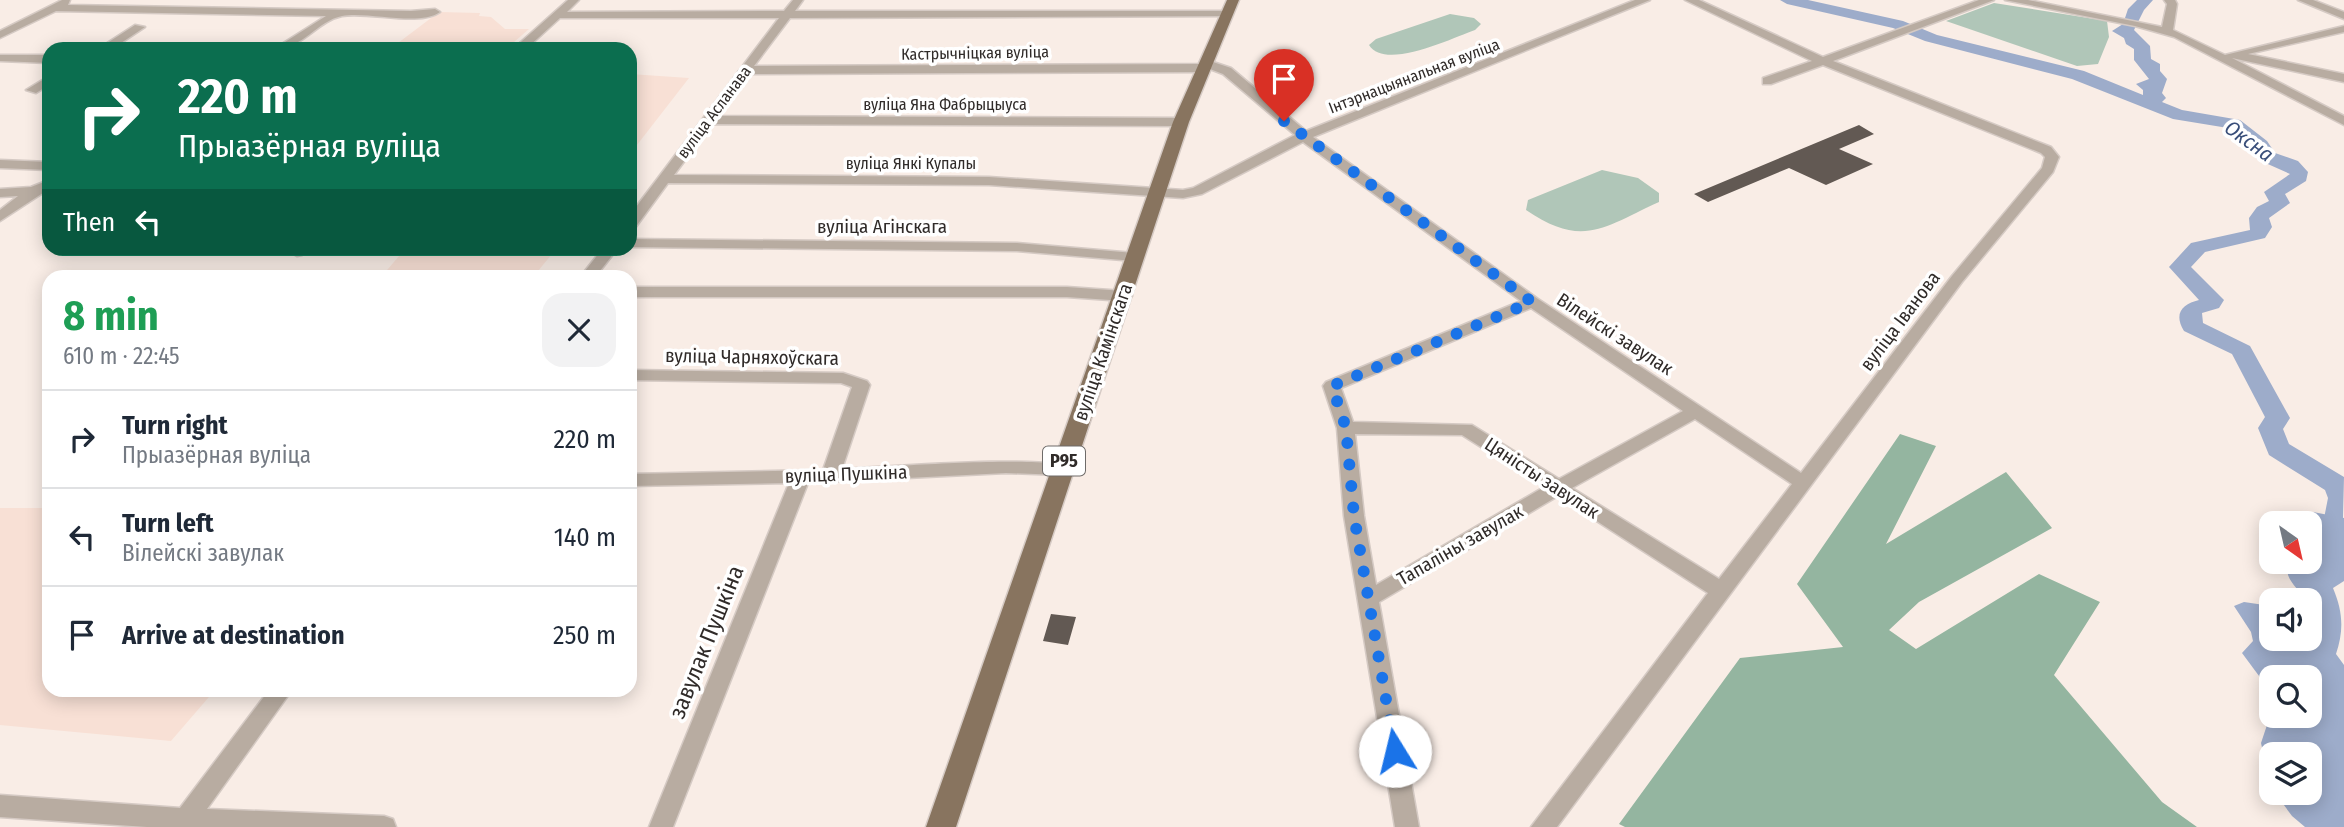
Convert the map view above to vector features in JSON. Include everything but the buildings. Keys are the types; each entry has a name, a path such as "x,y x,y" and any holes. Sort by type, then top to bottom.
{"main road":[{"name":"вуліца Камінскага","path":"941,827 1062,469 1124,296 1134,257 1181,122 1233,0"}],"street":[{"path":"0,34 71,0"},
{"path":"527,42 574,0"},
{"name":"вуліца Асланава","path":"637,216 799,0"},
{"name":"Інтэрнацыянальная вуліца","path":"1157,193 1197,191 1304,136 1645,0"},
{"name":"вуліца Іванова","path":"1543,827 1957,279 2048,169 2052,157 2046,150 1819,60 1690,0"},
{"path":"1955,0 1970,6"},
{"path":"1767,81 1990,0"},
{"path":"2010,0 2108,17 2167,32 2223,56 2344,121"},
{"path":"2167,32 2172,4 2169,0"},
{"path":"2303,0 2344,16"},
{"path":"56,8 435,12"},
{"path":"291,42 338,13"},
{"path":"558,15 1227,14"},
{"path":"116,42 139,27"},
{"path":"2238,55 2244,50 2344,29"},
{"path":"2223,56 2238,55 2344,78"},
{"path":"0,58 42,59"},
{"name":"Вілейскі завулак","path":"1206,66 1227,71 1304,136 1532,302 1803,483"},
{"name":"Кастрычніцкая вуліца","path":"746,70 1206,66"},
{"path":"32,90 42,84"},
{"name":"вуліца Яна Фабрыцыуса","path":"709,120 1181,122"},
{"path":"0,164 42,166"},
{"name":"вуліца Янкі Купалы","path":"664,179 989,181 1157,193"},
{"path":"0,217 42,187"},
{"path":"0,193 33,191"},
{"name":"вуліца Агінскага","path":"637,243 1017,247 1134,257"},
{"path":"593,270 604,256"},
{"path":"637,292 1067,292 1124,296"},
{"path":"1407,827 1354,516 1346,428 1331,390 1336,383 1532,302"},
{"name":"вуліца Чарняхоўскага","path":"637,375 843,378 861,385 830,476"},
{"name":"Тапаліны завулак","path":"1370,598 1558,488 1697,411"},
{"name":"Цяністы завулак","path":"1346,428 1466,429 1720,590"},
{"name":"вуліца Пушкіна","path":"637,480 830,476 1006,467 1062,469"},
{"name":"завулак Пушкіна","path":"661,827 801,477"},
{"path":"183,823 276,697"},
{"path":"0,806 183,823 384,827"}],"shaded area":[{"path":"439,12 480,13 479,16 491,17 505,29 529,29 514,42 399,42"},
{"path":"637,74 689,78 637,145"},
{"path":"399,256 550,256 539,270 387,270"},
{"path":"0,508 42,508 42,697 209,697 171,741 0,725"}],"green space":[{"path":"1994,3 2107,21 2109,37 2098,64 2077,66 1946,21"},
{"path":"1450,14 1474,18 1481,24 1475,30 1404,54 1389,55 1377,52 1369,45 1376,39"},
{"path":"1602,170 1638,178 1659,193 1659,202 1608,226 1579,231 1563,229 1526,210 1528,200"},
{"path":"1900,434 1936,446 1886,544 2006,472 2052,528 1919,602 1889,630 1916,649 2039,574 2100,602 2054,675 2162,802 2197,827 1625,827 1619,824 1740,658 1843,647 1797,584"}],"water":[{"path":"2322,514 2344,518 2344,581 2333,588 2341,621 2336,654 2344,665 2344,827 2305,827 2284,805 2322,805 2322,742 2261,742 2266,728 2322,728 2322,665 2259,665 2259,676 2242,653 2253,641 2251,632 2234,606 2244,602 2259,604 2259,651 2322,651 2322,588 2296,588 2288,574 2322,574"}],"waterway":[{"name":"Оксна","path":"1787,0 1898,24 1931,38 2078,75 2179,115 2234,124 2261,145 2268,157 2291,165 2299,172 2299,177 2274,192 2280,203 2264,211 2259,218 2262,227 2258,234 2198,247 2180,267 2192,282 2213,300 2191,309 2192,326 2237,346 2242,351 2278,418 2270,428 2278,449 2337,485 2341,498 2332,549"},
{"path":"2146,0 2136,9 2138,12 2131,18 2130,26 2120,31 2132,35 2132,41 2144,49 2140,52 2145,56 2142,60 2154,68 2151,71 2159,79 2158,83 2144,84 2157,89 2150,92 2157,98"}],"route":[{"path":"1284,121 1532,302 1332,386 1331,390 1346,428 1354,516 1395,751"}]}
